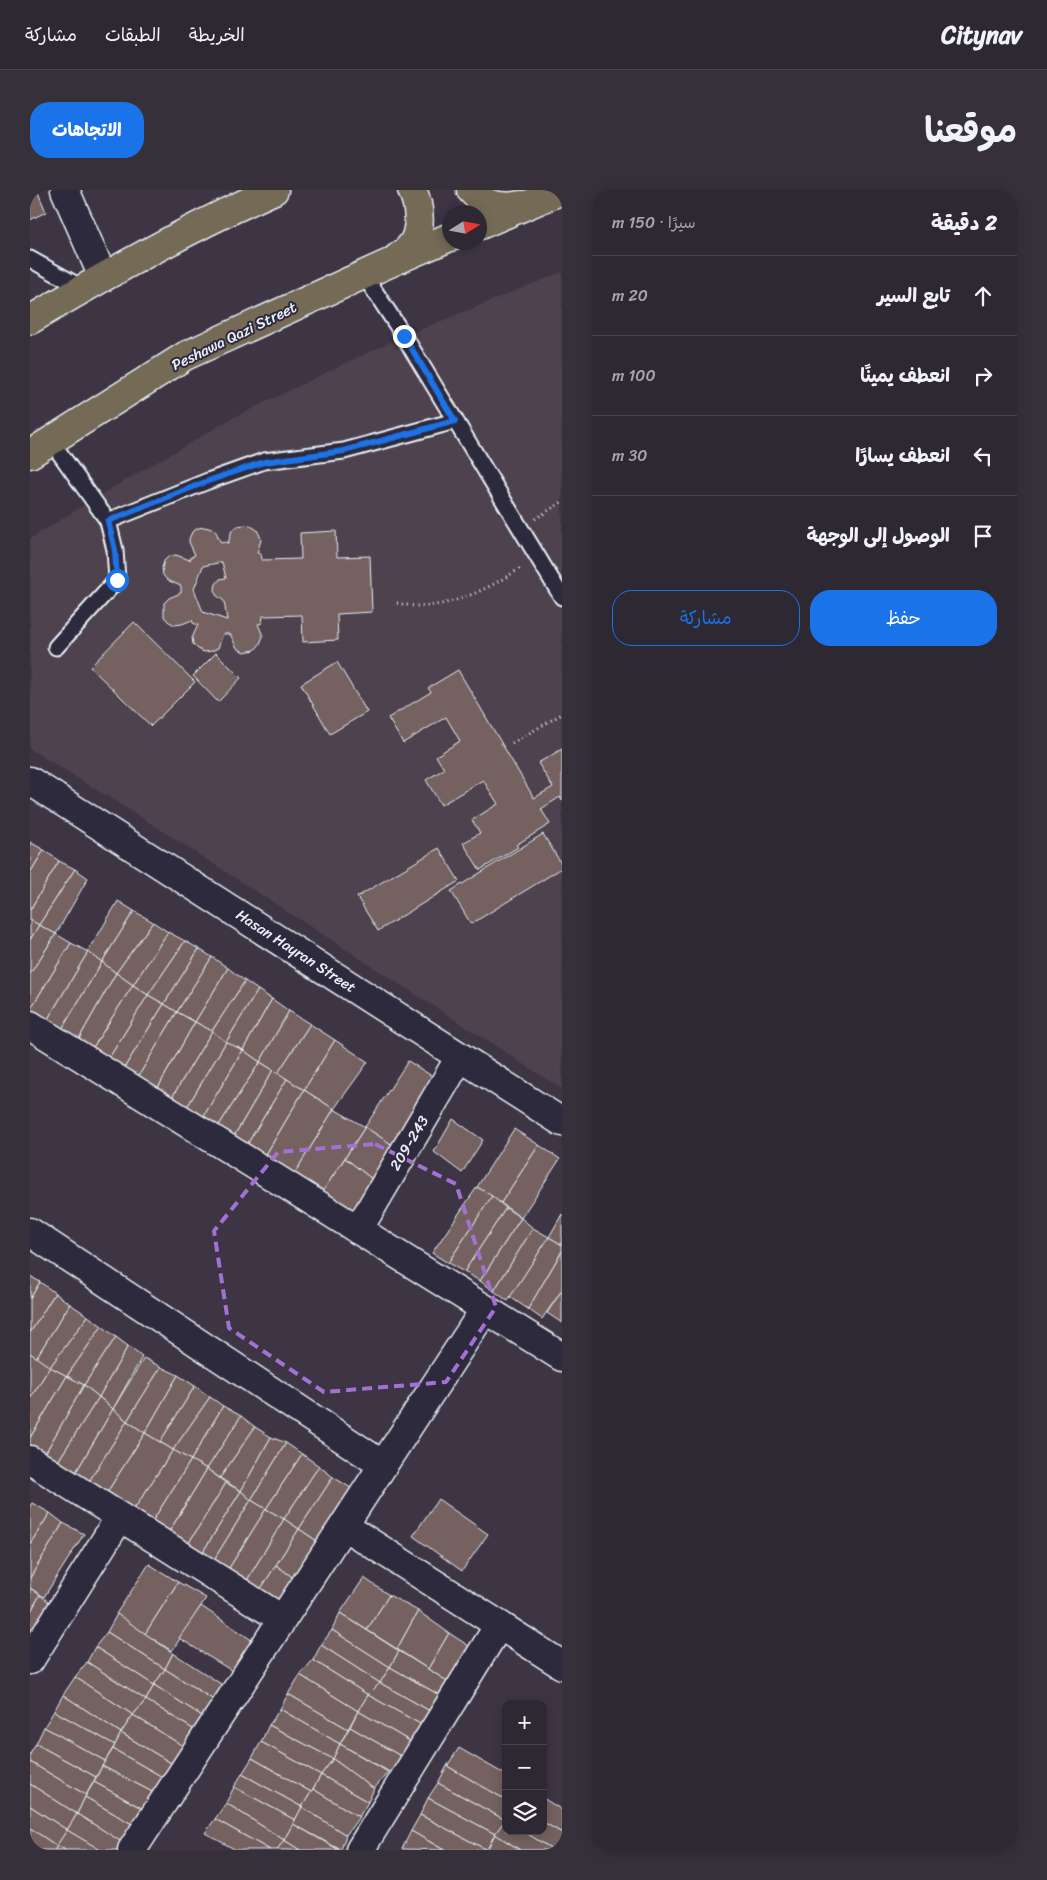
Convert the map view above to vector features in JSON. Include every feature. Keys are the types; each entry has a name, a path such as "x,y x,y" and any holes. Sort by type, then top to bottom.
{"highway":[{"path":"30,320 93,282 210,219 274,190"},
{"path":"394,261 411,247 417,231 419,214 416,197 412,190"},
{"path":"472,190 476,196 494,207 511,207 530,203"},
{"path":"487,222 562,190"},
{"name":"Peshawa Qazi Street","path":"41,447 185,356 394,261 442,241"}],"street":[{"path":"65,190 93,282"},
{"name":"Hasan Hayran Street","path":"30,781 562,1122"},
{"path":"30,1024 562,1357"},
{"name":"209-243","path":"358,1230 460,1057"},
{"path":"30,1232 383,1466"},
{"path":"132,1850 485,1308"},
{"path":"30,1460 282,1619"},
{"path":"30,1660 120,1517"},
{"path":"344,1526 562,1665"},
{"path":"360,1850 499,1625"}],"lane":[{"path":"30,259 93,282"},
{"path":"364,275 404,336 562,598"},
{"path":"108,521 208,481 264,462 344,451 455,421"},
{"path":"41,447 108,521 115,550 117,580 56,647"}],"path":[{"path":"520,528 562,502"},
{"path":"397,603 418,606 439,604 460,598 504,579 537,557"},
{"path":"512,743 562,714"}],"highlighted area":[{"path":"375,1144 456,1184 496,1307 446,1382 324,1392 229,1328 214,1231 278,1152"}],"shaded area":[{"path":"562,272 562,1089 136,814 30,749 30,539 100,495 231,419 404,336"}],"building":[{"path":"30,190 37,190 46,212 30,220"},
{"path":"238,526 251,526 257,530 261,540 257,553 261,554 262,560 301,559 300,533 336,531 337,557 370,556 372,612 337,614 338,640 303,642 302,615 263,616 262,623 258,624 263,636 255,650 244,652 237,648 230,634 223,634 218,648 212,651 204,652 198,649 193,644 192,638 198,625 193,623 192,620 175,625 164,617 164,603 169,598 181,593 181,586 167,580 163,575 164,561 169,556 176,555 190,560 195,555 189,539 192,532 198,528 205,527 215,530 221,543 228,543 232,530","holes":["222,562 226,578 220,579 215,589 216,595 224,601 227,620 203,612 194,589 203,566"]},
{"path":"134,622 195,682 151,726 90,667"},
{"path":"216,653 241,678 218,702 193,676"},
{"path":"337,662 367,712 330,734 301,684"},
{"path":"458,670 534,798 553,787 538,763 562,749 562,801 560,797 541,809 550,824 516,845 518,847 480,870 463,843 480,833 472,820 498,804 483,780 441,805 426,780 444,769 436,756 460,741 446,717 403,743 388,718 431,692 428,688"},
{"path":"543,834 562,868 471,924 451,891"},
{"path":"30,842 44,850 30,873"},
{"path":"439,848 459,881 378,931 357,897"},
{"path":"44,850 59,861 30,910 30,873"},
{"path":"59,861 75,869 39,925 30,920 30,910"},
{"path":"75,869 88,878 56,934 39,925"},
{"path":"118,901 134,911 102,962 88,952"},
{"path":"134,911 153,922 116,973 102,962"},
{"path":"30,920 39,925 30,940"},
{"path":"153,922 168,932 133,985 116,973"},
{"path":"39,925 56,934 30,974 30,940"},
{"path":"168,932 185,941 148,995 133,985"},
{"path":"56,934 71,943 30,1010 30,974"},
{"path":"185,941 199,949 164,1004 148,995"},
{"path":"71,943 88,952 45,1024 30,1016 30,1010"},
{"path":"199,949 212,957 177,1012 164,1004"},
{"path":"88,952 102,962 59,1034 45,1024"},
{"path":"212,957 228,968 195,1022 177,1012"},
{"path":"102,962 116,973 76,1044 59,1034"},
{"path":"228,968 245,981 212,1031 195,1022"},
{"path":"116,973 133,985 90,1052 76,1044"},
{"path":"245,981 258,990 226,1042 212,1031"},
{"path":"133,985 148,995 106,1063 90,1052"},
{"path":"258,990 272,999 243,1050 226,1042"},
{"path":"148,995 164,1004 121,1073 106,1063"},
{"path":"272,999 289,1011 260,1062 243,1050"},
{"path":"164,1004 177,1012 135,1082 121,1073"},
{"path":"289,1011 310,1024 278,1073 260,1062"},
{"path":"177,1012 195,1022 155,1093 135,1082"},
{"path":"195,1022 212,1031 168,1104 155,1093"},
{"path":"310,1024 335,1040 304,1090 278,1073"},
{"path":"212,1031 226,1042 183,1114 168,1104"},
{"path":"335,1040 368,1062 334,1109 304,1090"},
{"path":"226,1042 243,1050 199,1124 183,1114"},
{"path":"243,1050 260,1062 214,1133 199,1124"},
{"path":"408,1061 440,1081 397,1148 365,1127"},
{"path":"260,1062 273,1070 230,1143 214,1133"},
{"path":"273,1070 287,1079 243,1151 230,1143"},
{"path":"287,1079 304,1090 261,1163 243,1151"},
{"path":"304,1090 334,1109 290,1181 261,1163"},
{"path":"334,1109 365,1127 319,1197 290,1181"},
{"path":"453,1119 483,1140 462,1173 434,1152"},
{"path":"365,1127 397,1148 377,1183 345,1158"},
{"path":"514,1129 539,1145 501,1203 477,1187"},
{"path":"539,1145 560,1159 521,1218 501,1203"},
{"path":"345,1158 377,1183 353,1218 319,1197"},
{"path":"477,1187 492,1196 448,1263 432,1253"},
{"path":"492,1196 506,1208 464,1272 448,1263"},
{"path":"506,1208 521,1218 480,1281 464,1272"},
{"path":"562,1214 562,1245 549,1237"},
{"path":"521,1218 533,1228 494,1291 480,1281"},
{"path":"533,1228 549,1237 508,1301 494,1291"},
{"path":"549,1237 562,1245 562,1251 528,1309 510,1297"},
{"path":"562,1251 562,1290 542,1319 528,1309"},
{"path":"30,1276 40,1282 30,1299"},
{"path":"40,1282 55,1293 30,1333 30,1299"},
{"path":"562,1290 562,1323 547,1313"},
{"path":"55,1293 70,1304 36,1358 30,1353 30,1333"},
{"path":"70,1304 88,1316 50,1367 36,1358"},
{"path":"88,1316 102,1326 67,1376 50,1367"},
{"path":"102,1326 116,1337 84,1385 67,1376"},
{"path":"116,1337 128,1346 99,1397 84,1385"},
{"path":"128,1346 142,1357 113,1409 99,1397"},
{"path":"30,1353 50,1367 30,1399"},
{"path":"144,1358 161,1367 127,1421 113,1409"},
{"path":"50,1367 67,1376 30,1438 30,1399"},
{"path":"161,1367 178,1375 145,1433 127,1421"},
{"path":"178,1375 195,1386 160,1442 145,1433"},
{"path":"67,1376 84,1385 42,1459 30,1449 30,1438"},
{"path":"84,1385 99,1397 55,1466 42,1459"},
{"path":"195,1386 210,1397 173,1450 160,1442"},
{"path":"99,1397 113,1409 72,1479 55,1466"},
{"path":"210,1397 223,1406 191,1460 173,1450"},
{"path":"223,1406 241,1416 207,1469 191,1460"},
{"path":"113,1409 127,1421 85,1488 72,1479"},
{"path":"241,1416 255,1427 220,1478 207,1469"},
{"path":"127,1421 145,1433 104,1497 85,1488"},
{"path":"255,1427 271,1437 241,1491 220,1478"},
{"path":"145,1433 173,1450 131,1514 104,1497"},
{"path":"271,1437 286,1443 251,1500 241,1491"},
{"path":"286,1443 302,1454 266,1509 251,1500"},
{"path":"173,1450 191,1460 150,1525 131,1514"},
{"path":"302,1454 319,1466 284,1519 266,1509"},
{"path":"191,1460 207,1469 166,1537 150,1525"},
{"path":"319,1466 333,1477 299,1529 284,1519"},
{"path":"207,1469 226,1483 185,1549 166,1537"},
{"path":"333,1477 359,1493 329,1549 299,1529"},
{"path":"226,1483 241,1491 199,1558 185,1549"},
{"path":"241,1491 251,1500 210,1566 199,1558"},
{"path":"438,1499 488,1534 462,1571 413,1536"},
{"path":"251,1500 266,1509 226,1573 210,1566"},
{"path":"32,1503 50,1513 30,1544 30,1506"},
{"path":"266,1509 284,1519 243,1587 226,1573"},
{"path":"50,1513 63,1523 30,1578 30,1544"},
{"path":"284,1519 299,1529 257,1595 243,1587"},
{"path":"63,1523 84,1534 44,1597 30,1588 30,1578"},
{"path":"299,1529 329,1549 303,1585 276,1565"},
{"path":"149,1564 178,1582 145,1634 116,1614"},
{"path":"276,1565 303,1585 285,1614 257,1595"},
{"path":"364,1578 389,1595 367,1630 340,1613"},
{"path":"178,1582 206,1598 172,1651 145,1634"},
{"path":"30,1588 40,1595 30,1613"},
{"path":"40,1595 56,1607 30,1647 30,1613"},
{"path":"389,1595 418,1611 397,1649 367,1630"},
{"path":"201,1606 262,1647 245,1679 179,1638"},
{"path":"418,1611 449,1633 428,1669 397,1649"},
{"path":"340,1613 399,1651 390,1667 332,1630"},
{"path":"117,1614 173,1653 165,1669 107,1632"},
{"path":"332,1630 390,1667 380,1683 321,1645"},
{"path":"107,1632 165,1669 154,1685 95,1647"},
{"path":"449,1633 472,1648 447,1681 428,1669"},
{"path":"321,1645 380,1683 368,1695 313,1660"},
{"path":"95,1647 154,1685 146,1700 87,1662"},
{"path":"399,1651 447,1681 441,1696 390,1667"},
{"path":"173,1653 232,1691 223,1706 165,1669"},
{"path":"313,1660 368,1695 358,1711 300,1675"},
{"path":"87,1662 146,1700 133,1715 75,1677"},
{"path":"390,1667 441,1696 430,1711 380,1683"},
{"path":"165,1669 223,1706 213,1723 154,1685"},
{"path":"300,1675 358,1711 348,1729 288,1694"},
{"path":"75,1677 133,1715 121,1733 63,1695"},
{"path":"380,1683 430,1711 422,1725 368,1695"},
{"path":"154,1685 213,1723 201,1734 146,1700"},
{"path":"288,1694 348,1729 340,1744 280,1709"},
{"path":"63,1695 121,1733 115,1745 54,1711"},
{"path":"368,1695 422,1725 413,1743 358,1711"},
{"path":"146,1700 201,1734 191,1751 133,1715"},
{"path":"280,1709 340,1744 333,1759 269,1725"},
{"path":"54,1711 115,1745 105,1761 44,1727"},
{"path":"358,1711 413,1743 404,1758 350,1727"},
{"path":"133,1715 191,1751 181,1769 121,1733"},
{"path":"269,1725 333,1759 321,1775 261,1742"},
{"path":"44,1727 105,1761 96,1777 36,1744"},
{"path":"350,1727 404,1758 395,1775 340,1744"},
{"path":"121,1733 181,1769 173,1783 113,1749"},
{"path":"261,1742 321,1775 311,1792 252,1758"},
{"path":"36,1744 96,1777 86,1795 30,1762 30,1754"},
{"path":"340,1744 388,1772 374,1789 333,1759"},
{"path":"459,1748 502,1773 502,1798 447,1766"},
{"path":"113,1749 173,1783 166,1799 102,1766"},
{"path":"252,1758 311,1792 302,1807 242,1774"},
{"path":"333,1759 374,1789 368,1802 321,1775"},
{"path":"30,1762 86,1795 77,1814 30,1784"},
{"path":"102,1766 166,1799 154,1815 94,1782"},
{"path":"447,1766 502,1798 502,1818 438,1783"},
{"path":"242,1774 302,1807 295,1820 234,1787"},
{"path":"321,1775 368,1802 359,1817 313,1789"},
{"path":"94,1782 154,1815 144,1831 85,1797"},
{"path":"438,1783 502,1818 502,1824 495,1834 428,1798"},
{"path":"30,1784 77,1814 67,1830 30,1806"},
{"path":"234,1787 295,1820 284,1840 226,1803"},
{"path":"313,1789 359,1817 346,1835 302,1807"},
{"path":"85,1797 144,1831 134,1850 77,1814"},
{"path":"428,1798 495,1834 487,1850 420,1815"},
{"path":"547,1801 562,1810 562,1833 547,1824"},
{"path":"226,1803 284,1840 277,1850 270,1850 215,1819"},
{"path":"30,1806 67,1830 57,1846 30,1828"},
{"path":"302,1807 346,1835 341,1850 293,1824"},
{"path":"77,1814 134,1850 100,1850 67,1830"},
{"path":"420,1815 487,1850 444,1850 411,1831"},
{"path":"215,1819 270,1850 236,1850 205,1833"},
{"path":"293,1824 339,1850 300,1850 284,1840"},
{"path":"502,1824 502,1835 530,1835 554,1850 520,1850 495,1834"},
{"path":"547,1824 562,1833 562,1848 554,1850 530,1835 547,1835"},
{"path":"30,1828 57,1846 55,1850 33,1850 30,1848"},
{"path":"67,1830 100,1850 65,1850 57,1845"},
{"path":"411,1831 444,1850 402,1849"},
{"path":"495,1834 520,1850 487,1850"},
{"path":"284,1840 300,1850 277,1850"},
{"path":"57,1845 65,1850 55,1850"}],"route":[{"path":"117,580 115,550 108,521 208,481 264,462 344,451 455,421 404,336"}]}
